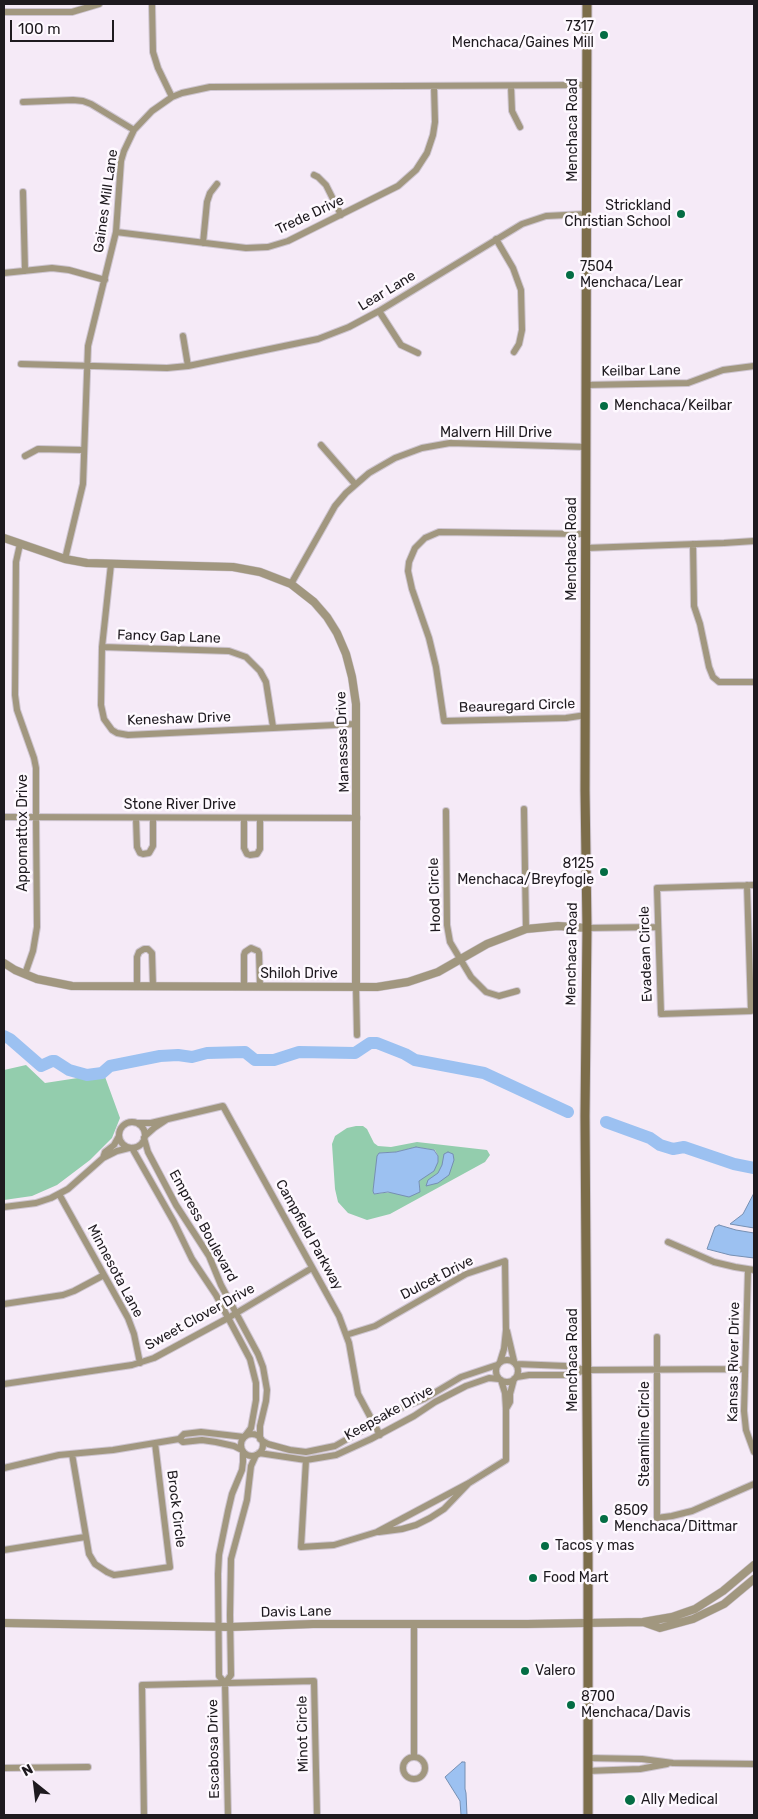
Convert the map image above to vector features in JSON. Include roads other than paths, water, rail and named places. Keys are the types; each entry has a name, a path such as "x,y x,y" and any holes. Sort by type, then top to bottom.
{"main road":[{"name":"Menchaca Road","path":"587,4 587,928 585,1116 588,1815"}],"street":[{"path":"20,4 20,12"},
{"path":"4,12 72,12 99,4"},
{"path":"152,4 153,52 158,68 172,97"},
{"name":"Gaines Mill Lane","path":"65,559 81,494 90,334 106,280 116,232 122,161 124,151 134,130 152,111 172,97 193,89 210,87 586,85"},
{"name":"Trede Drive","path":"116,232 246,248 268,247 288,241 398,186 416,170 427,153 433,135 435,122 434,86"},
{"path":"511,86 512,111 520,127"},
{"path":"23,102 83,101 134,130"},
{"path":"314,175 326,185 341,215"},
{"path":"203,243 207,202 216,184"},
{"path":"23,192 25,271"},
{"name":"Lear Lane","path":"21,364 155,368 188,366 318,339 349,327 379,311 522,224 537,218 556,214 586,214"},
{"path":"496,240 513,268 521,290 522,330 519,344 514,352"},
{"path":"4,273 52,268 106,280"},
{"path":"379,311 401,345 418,353"},
{"path":"183,336 188,366"},
{"name":"Keilbar Lane","path":"586,385 688,383 723,370 754,366"},
{"name":"Malvern Hill Drive","path":"291,584 335,506 369,473 395,458 434,445 460,443 587,447"},
{"path":"321,445 356,484"},
{"path":"25,456 38,450 84,450"},
{"name":"Beauregard Circle","path":"586,534 439,532 426,538 415,548 409,562 408,571 429,638 436,668 444,721 586,716"},
{"name":"Manassas Drive","path":"4,538 65,559 87,563 239,568 260,572 291,584 304,593 330,622 341,642 350,666 355,692 356,987 358,1035"},
{"path":"586,548 754,541"},
{"name":"Appomattox Drive","path":"20,544 16,562 15,695 17,710 35,763 36,817 37,927 33,952 25,974"},
{"path":"693,544 694,606 712,677 719,682 754,682"},
{"name":"Keneshaw Drive","path":"111,564 102,647 103,713 108,725 117,733 128,735 356,724"},
{"name":"Fancy Gap Lane","path":"102,647 229,651 246,657 260,670 266,682 273,727"},
{"path":"524,809 526,929"},
{"name":"Hood Circle","path":"446,812 447,925 450,942 475,983 486,992 499,996 517,991"},
{"name":"Stone River Drive","path":"4,818 356,818"},
{"path":"136,818 136,847 143,854 149,853 153,846 153,818"},
{"path":"244,818 244,848 247,854 250,855 257,854 260,850 260,818"},
{"name":"Evadean Circle","path":"751,885 751,1011 661,1014 657,888 751,885"},
{"name":"Shiloh Drive","path":"4,963 25,974 62,985 377,986 408,982 438,972 487,944 526,929 544,927 587,928"},
{"path":"587,928 658,927"},
{"path":"137,986 137,958 139,952 144,948 152,953 153,986"},
{"path":"244,986 244,955 251,948 258,951 259,954 260,986"},
{"name":"Campfield Parkway","path":"137,1123 167,1120 223,1106 330,1299 346,1335 358,1394 380,1434"},
{"name":"Campfield Parkway","path":"145,1137 154,1128 167,1120"},
{"path":"4,1207 36,1203 59,1194 80,1179 103,1158 117,1151 131,1148 141,1144 145,1137 143,1129 133,1122 125,1125 120,1131 123,1143 131,1148"},
{"path":"103,1158 105,1152 120,1136"},
{"name":"Empress Boulevard","path":"145,1137 148,1152 176,1205 209,1256 221,1285 258,1354 266,1381 266,1401 260,1426 261,1439"},
{"name":"Empress Boulevard","path":"131,1148 174,1222 192,1260 216,1295 250,1359 256,1383 254,1415 251,1428 245,1437"},
{"name":"Minnesota Lane","path":"59,1194 131,1326 140,1363"},
{"path":"668,1242 714,1262 751,1270"},
{"name":"Dulcet Drive","path":"346,1335 375,1326 466,1274 505,1261 506,1330 504,1349 499,1364"},
{"name":"Sweet Clover Drive","path":"4,1384 140,1363 160,1355 228,1318 312,1268"},
{"name":"Kansas River Drive","path":"751,1270 744,1369 744,1421 748,1439 754,1452"},
{"path":"4,1304 68,1294 104,1275"},
{"name":"Dulcet Drive","path":"506,1330 515,1363"},
{"name":"Steamline Circle","path":"657,1337 657,1518 692,1511 754,1484"},
{"path":"377,1532 469,1483 506,1460 505,1393 496,1372 499,1364 507,1359 515,1363 566,1366 587,1370 744,1369"},
{"path":"506,1409 510,1402 510,1394 518,1371 515,1363"},
{"name":"Keepsake Drive","path":"261,1439 268,1444 306,1452 335,1446 424,1399 461,1377 499,1364"},
{"path":"500,1379 509,1382 529,1375 566,1375 587,1370"},
{"name":"Keepsake Drive","path":"257,1454 306,1460 336,1455 380,1434 466,1386 489,1378 500,1379"},
{"path":"4,1468 42,1458 179,1439 184,1434 201,1432 245,1437"},
{"path":"218,1627 220,1555 232,1494 244,1462 241,1442 245,1437 252,1434 261,1439 262,1447 251,1466 247,1500 231,1559 230,1627"},
{"path":"179,1439 183,1442 202,1440 224,1443 249,1456 257,1454"},
{"name":"Brock Circle","path":"72,1454 87,1549 92,1560 107,1572 114,1575 122,1574 170,1567 155,1443"},
{"path":"306,1460 301,1546 334,1545 377,1532 416,1525 444,1509 469,1483"},
{"path":"4,1550 85,1537"},
{"path":"643,1622 672,1617 695,1608 723,1591 754,1565"},
{"path":"643,1622 660,1628 694,1619 724,1604 754,1579"},
{"name":"Davis Lane","path":"4,1623 230,1627 314,1624 643,1622"},
{"path":"414,1624 414,1756"},
{"name":"Escabosa Drive","path":"218,1627 219,1676 225,1683"},
{"name":"Escabosa Drive","path":"228,1815 225,1683 231,1675 230,1627"},
{"name":"Minot Circle","path":"225,1683 314,1681 317,1815"},
{"path":"144,1815 142,1685 225,1683"},
{"path":"587,1758 642,1758 674,1763 754,1764"},
{"path":"588,1771 640,1770 674,1763"},
{"path":"4,1768 88,1767"}],"water":[{"path":"416,1147 434,1150 438,1156 438,1162 434,1171 419,1181 420,1192 409,1197 388,1192 374,1194 377,1156 379,1153 396,1152"},
{"path":"448,1152 453,1154 454,1160 449,1175 438,1183 426,1186 428,1180 438,1173 444,1154"},
{"path":"754,1193 754,1228 730,1224 743,1214"},
{"path":"719,1225 754,1233 754,1258 730,1255 707,1249 715,1227"},
{"path":"462,1762 465,1762 467,1815 461,1815 460,1801 445,1777"}],"waterway":[{"path":"4,1036 41,1066 55,1061 69,1070 87,1075 102,1073 110,1066 160,1056 178,1055 192,1057 207,1053 245,1052 255,1060 274,1060 299,1052 355,1053 370,1043 377,1043 415,1060 484,1073 568,1112"},
{"path":"606,1122 650,1138 660,1145 673,1149 684,1147 734,1164 754,1168"}],"place":[{"name":"7317 Menchaca/Gaines Mill","path":"604,35"},
{"name":"Strickland Christian School","path":"681,214"},
{"name":"7504 Menchaca/Lear","path":"570,275"},
{"name":"Menchaca/Keilbar","path":"604,406"},
{"name":"8125 Menchaca/Breyfogle","path":"604,872"},
{"name":"8509 Menchaca/Dittmar","path":"604,1519"},
{"name":"Tacos y mas","path":"545,1546"},
{"name":"Food Mart","path":"533,1578"},
{"name":"Valero","path":"525,1671"},
{"name":"8700 Menchaca/Davis","path":"571,1705"},
{"name":"Ally Medical","path":"630,1800"}]}
